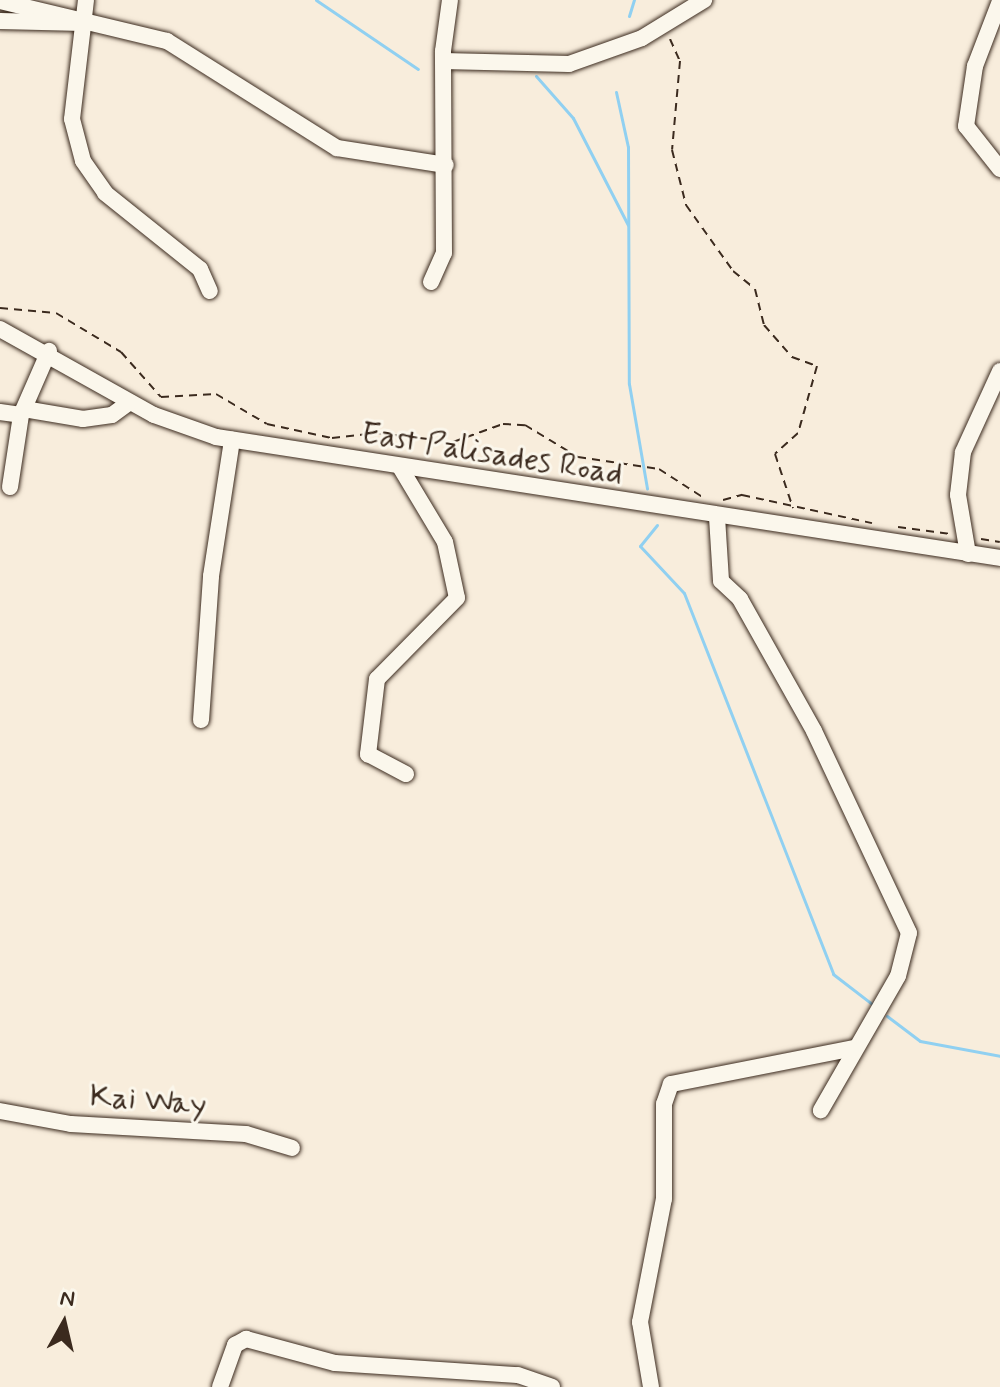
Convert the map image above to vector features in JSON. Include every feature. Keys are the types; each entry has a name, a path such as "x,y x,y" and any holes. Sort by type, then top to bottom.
{"street":[{"path":"86,0 72,119 83,161 105,193 200,269 210,291"},
{"path":"431,282 444,253 446,165 443,61 450,0"},
{"path":"443,61 569,64 677,17 704,0"},
{"path":"0,1 167,41 337,148 446,165"},
{"path":"1000,1 975,66 966,126 1000,169"},
{"path":"28,25 31,6"},
{"path":"0,21 28,25 84,23"},
{"name":"East Palisades Road","path":"0,329 49,351 130,402 232,440 717,517 968,545 1000,558"},
{"path":"10,487 22,412 49,351"},
{"path":"968,545 958,495 963,452 1000,371"},
{"path":"0,412 83,419 112,415 130,402"},
{"path":"201,720 211,576 232,440"},
{"path":"400,467 445,542 457,598 377,679 368,754 406,774"},
{"path":"717,517 721,581 740,599 821,745 909,933 898,976 821,1110"},
{"path":"651,1387 640,1322 664,1199 664,1104 671,1084 854,1048"},
{"name":"Kai Way","path":"0,1111 101,1127 246,1134 292,1148"},
{"path":"220,1387 235,1345 246,1339 335,1363 518,1375 552,1387"}],"path":[{"path":"677,17 670,33 680,61 672,150 686,205 733,271 755,289 764,325 792,357 817,366 798,433 775,454 793,509"},
{"path":"0,308 56,313 121,352 161,397 216,394 267,424 332,438 377,433 453,442 503,424 525,425 578,457 659,469 704,498 742,495 793,509 876,524"},
{"path":"892,526 968,545 1000,542"}],"waterway":[{"path":"316,0 418,69"},
{"path":"629,16 634,0"},
{"path":"536,76 573,118 628,225"},
{"path":"616,92 628,147 629,384 647,488"},
{"path":"657,525 640,546 684,593 833,974 872,1004"},
{"path":"887,1016 920,1041 1000,1056"}]}
